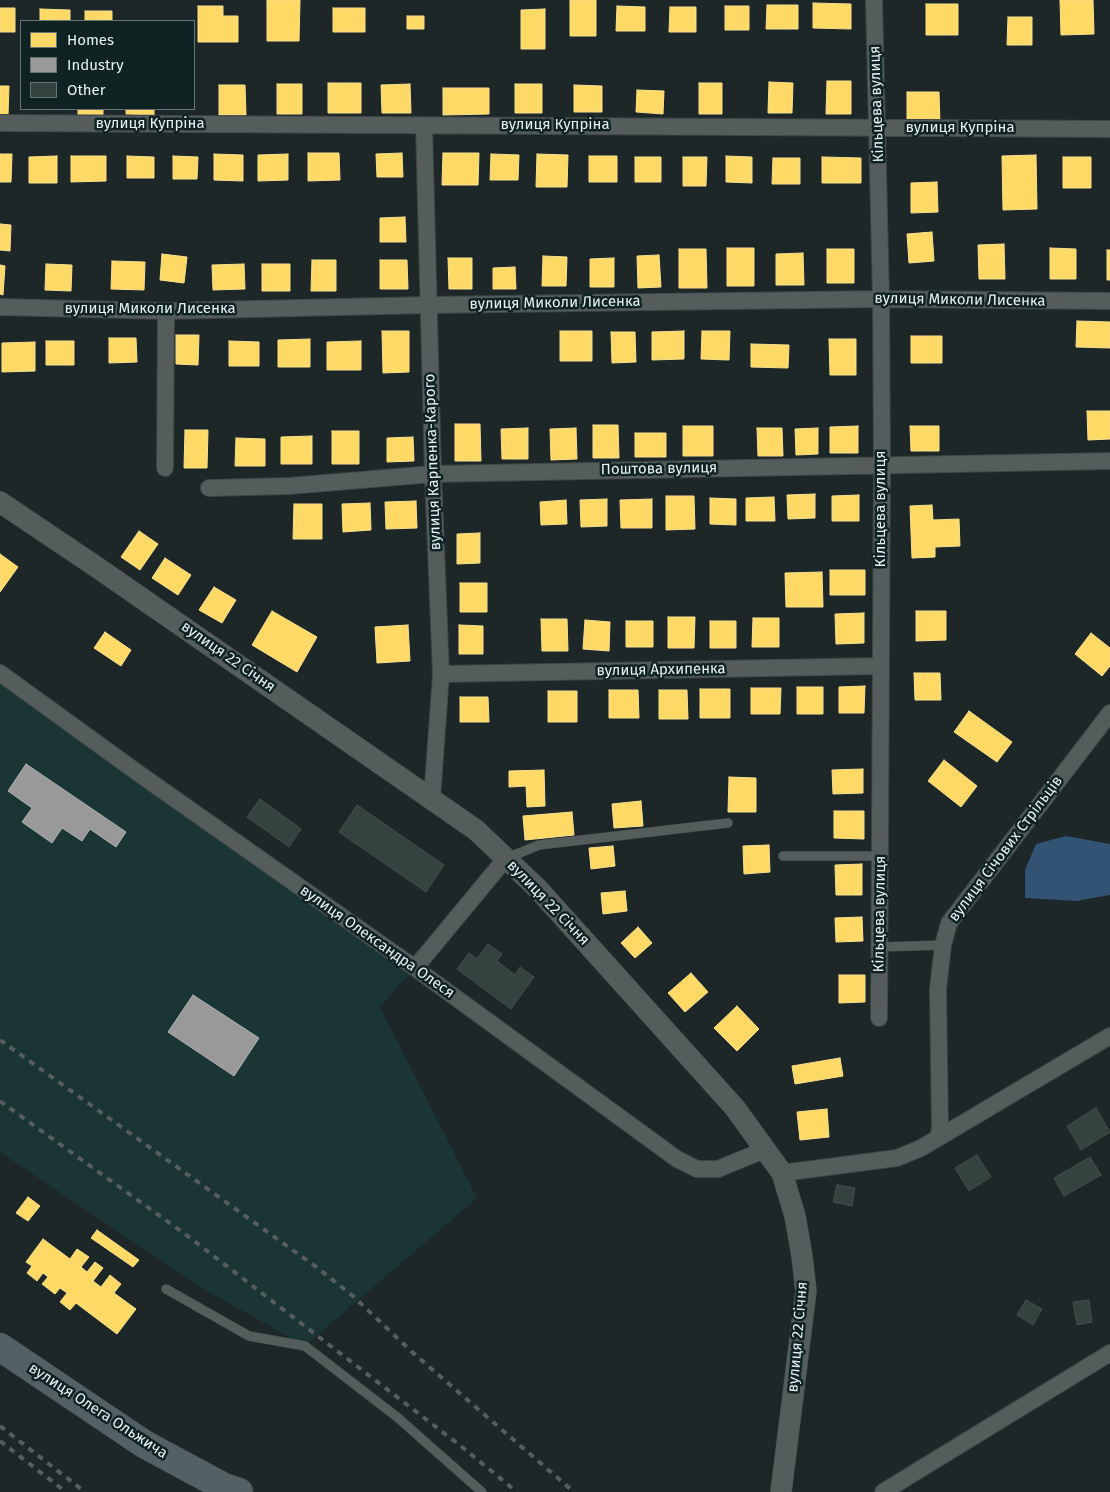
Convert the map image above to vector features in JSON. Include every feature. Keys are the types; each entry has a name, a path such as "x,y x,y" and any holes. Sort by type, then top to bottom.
{"highway":[{"name":"вулиця Олега Ольжича","path":"0,1347 144,1444 231,1489"}],"street":[{"name":"Кільцева вулиця","path":"874,0 881,299 882,464 879,1018"},
{"name":"вулиця Купріна","path":"0,123 1110,129"},
{"name":"вулиця Карпенка-Карого","path":"424,124 433,474 441,674 432,799"},
{"name":"вулиця Миколи Лисенка","path":"0,307 166,311 429,305 881,299 1110,301"},
{"path":"165,468 166,311"},
{"name":"Поштова вулиця","path":"208,488 288,486 433,474 1110,461"},
{"name":"вулиця 22 Січня","path":"0,502 476,830 538,889 729,1101 782,1173 795,1216 802,1256 806,1291 781,1492"},
{"name":"вулиця Архипенка","path":"441,674 880,666"},
{"name":"вулиця Олександра Олеся","path":"0,673 138,774 415,968 677,1159 697,1169 718,1169 764,1150"},
{"name":"вулиця Січових Стрільців","path":"938,1138 940,1128 938,989 943,945 949,923 1110,712"},
{"path":"415,968 506,858"},
{"path":"782,1173 897,1158 921,1148 1110,1036"},
{"path":"883,1492 1110,1353"}],"lane":[{"path":"506,858 539,845 728,824"},
{"path":"783,856 880,856"},
{"path":"880,947 943,945"},
{"path":"166,1289 249,1336 305,1346 397,1417 482,1492"}],"shaded area":[{"path":"0,673 415,968 380,1007 477,1198 305,1346 207,1291 0,1152"}],"water":[{"path":"1066,836 1110,844 1110,895 1076,901 1025,898 1025,870 1036,844"}],"building: Homes":[{"path":"267,0 300,0 299,41 267,41"},
{"path":"570,0 596,0 596,36 570,36"},
{"path":"1060,0 1093,0 1094,34 1061,35"},
{"path":"813,3 851,4 851,29 813,28"},
{"path":"926,4 958,4 958,35 926,35"},
{"path":"767,5 798,5 798,29 766,29"},
{"path":"198,6 223,6 223,16 238,16 238,42 198,42"},
{"path":"617,6 645,7 645,31 616,31"},
{"path":"725,6 749,6 749,30 725,30"},
{"path":"670,7 696,7 696,32 669,32"},
{"path":"0,8 15,8 15,32 0,32"},
{"path":"333,8 365,8 365,32 333,32"},
{"path":"40,9 70,10 70,20 40,20"},
{"path":"545,9 545,49 521,49 521,10"},
{"path":"85,11 112,11 112,20 85,20"},
{"path":"407,16 424,16 424,29 407,29"},
{"path":"1008,17 1032,17 1032,45 1007,45"},
{"path":"827,81 851,81 851,114 826,114"},
{"path":"769,82 793,83 792,113 768,113"},
{"path":"328,83 361,83 361,113 328,113"},
{"path":"699,83 722,83 722,114 699,114"},
{"path":"277,84 302,84 302,114 277,114"},
{"path":"410,84 411,113 382,113 381,85"},
{"path":"515,84 542,84 542,113 515,113"},
{"path":"219,85 245,85 246,115 219,115"},
{"path":"574,85 602,86 602,112 574,112"},
{"path":"0,86 9,86 8,115 0,115"},
{"path":"443,88 489,88 489,114 443,115"},
{"path":"637,90 664,91 663,114 636,112"},
{"path":"907,92 939,92 940,123 907,123"},
{"path":"78,110 103,110 103,115 78,115"},
{"path":"126,110 154,110 154,115 126,114"},
{"path":"308,153 339,153 340,180 308,181"},
{"path":"402,153 403,177 377,177 376,154"},
{"path":"443,153 479,153 478,185 442,185"},
{"path":"0,154 12,154 11,182 0,182"},
{"path":"214,154 243,155 243,181 214,180"},
{"path":"288,154 288,180 258,181 258,155"},
{"path":"491,154 519,155 518,180 490,180"},
{"path":"537,154 568,155 567,187 536,187"},
{"path":"1036,155 1037,209 1003,210 1002,156"},
{"path":"57,156 57,183 29,183 29,157"},
{"path":"71,156 106,156 106,181 71,182"},
{"path":"127,156 154,157 154,178 127,178"},
{"path":"173,156 198,157 197,179 173,179"},
{"path":"589,156 617,156 617,182 589,182"},
{"path":"726,156 752,157 752,183 726,182"},
{"path":"635,157 661,157 661,182 635,182"},
{"path":"683,157 707,157 706,186 683,186"},
{"path":"822,157 861,158 861,183 822,183"},
{"path":"1063,157 1091,157 1091,188 1063,188"},
{"path":"773,158 800,158 800,184 772,184"},
{"path":"937,182 938,212 911,213 911,183"},
{"path":"405,217 406,242 380,242 380,218"},
{"path":"0,224 11,225 10,251 0,250"},
{"path":"932,232 934,261 909,263 907,234"},
{"path":"1004,244 1005,279 979,279 978,245"},
{"path":"727,248 754,248 754,286 727,286"},
{"path":"1050,248 1076,249 1076,279 1050,279"},
{"path":"679,249 706,249 707,288 679,288"},
{"path":"827,249 854,249 854,283 827,283"},
{"path":"1107,250 1110,250 1110,280 1107,280"},
{"path":"803,253 804,285 776,285 776,254"},
{"path":"162,254 187,257 184,283 160,280"},
{"path":"659,255 661,287 638,288 637,256"},
{"path":"543,256 567,257 566,286 542,286"},
{"path":"448,258 472,258 472,289 449,289"},
{"path":"614,258 614,287 590,287 590,259"},
{"path":"312,260 336,260 336,291 311,291"},
{"path":"380,260 407,260 408,289 380,289"},
{"path":"112,261 145,262 144,290 111,289"},
{"path":"46,264 72,265 71,291 45,290"},
{"path":"244,264 245,289 213,290 212,265"},
{"path":"262,264 290,264 290,291 262,291"},
{"path":"0,265 5,266 3,295 0,294"},
{"path":"515,267 516,289 493,289 493,268"},
{"path":"1077,321 1110,322 1110,348 1076,347"},
{"path":"382,331 409,331 409,372 383,373"},
{"path":"560,331 592,331 592,361 560,361"},
{"path":"684,331 684,359 652,360 652,332"},
{"path":"702,331 730,331 729,360 701,359"},
{"path":"611,332 635,332 636,362 612,363"},
{"path":"176,335 199,335 198,365 176,364"},
{"path":"911,336 942,336 942,363 911,363"},
{"path":"109,338 136,338 137,362 109,363"},
{"path":"310,339 310,367 278,367 278,340"},
{"path":"829,339 856,339 856,375 830,375"},
{"path":"46,341 74,341 74,365 46,365"},
{"path":"229,341 259,342 259,366 229,366"},
{"path":"361,341 361,370 327,370 327,342"},
{"path":"35,342 35,371 2,372 2,343"},
{"path":"751,344 789,345 788,368 751,367"},
{"path":"1087,411 1110,411 1110,439 1088,440"},
{"path":"455,424 480,424 481,461 455,461"},
{"path":"593,425 618,425 619,458 593,458"},
{"path":"683,426 713,426 713,456 683,456"},
{"path":"858,426 858,453 830,453 830,427"},
{"path":"910,426 939,426 939,451 911,451"},
{"path":"528,428 528,459 502,459 501,429"},
{"path":"576,428 577,459 551,460 550,429"},
{"path":"757,428 782,428 783,456 758,456"},
{"path":"818,428 818,454 796,455 795,429"},
{"path":"185,430 208,430 207,468 184,468"},
{"path":"332,431 359,431 359,464 332,464"},
{"path":"635,433 666,433 666,457 635,457"},
{"path":"312,436 312,464 281,464 281,437"},
{"path":"413,437 414,461 387,462 387,438"},
{"path":"236,438 265,439 265,466 235,466"},
{"path":"815,494 815,518 788,519 787,495"},
{"path":"859,495 859,521 832,521 832,496"},
{"path":"666,496 694,496 695,529 666,530"},
{"path":"774,497 775,521 746,521 746,498"},
{"path":"710,498 736,499 736,525 710,524"},
{"path":"607,499 607,526 581,527 580,500"},
{"path":"652,499 652,528 621,528 620,500"},
{"path":"566,500 567,524 541,525 540,502"},
{"path":"416,501 417,528 386,529 385,502"},
{"path":"370,503 371,530 343,532 342,504"},
{"path":"294,504 322,504 322,539 293,539"},
{"path":"932,505 933,520 959,519 960,546 935,547 935,557 912,558 910,506"},
{"path":"139,531 158,544 140,570 121,557"},
{"path":"480,533 480,563 457,564 457,534"},
{"path":"0,554 18,567 0,592"},
{"path":"165,558 191,575 178,595 152,578"},
{"path":"830,570 865,570 865,595 830,595"},
{"path":"822,572 823,607 786,607 785,573"},
{"path":"460,583 487,583 487,612 460,612"},
{"path":"214,587 236,600 222,623 199,610"},
{"path":"272,611 317,637 297,672 252,645"},
{"path":"916,611 946,611 946,640 916,641"},
{"path":"864,613 864,643 836,644 835,614"},
{"path":"668,617 695,617 694,648 668,648"},
{"path":"753,618 779,618 779,647 752,647"},
{"path":"541,619 567,619 568,651 542,651"},
{"path":"585,620 610,622 609,651 583,649"},
{"path":"626,621 653,621 653,647 626,647"},
{"path":"710,621 736,621 736,648 710,648"},
{"path":"408,625 410,661 377,663 375,627"},
{"path":"459,625 483,626 483,654 459,654"},
{"path":"105,632 131,650 121,666 94,648"},
{"path":"1091,633 1110,648 1110,666 1102,676 1075,654"},
{"path":"914,673 940,673 941,700 915,700"},
{"path":"865,686 864,713 839,713 839,687"},
{"path":"797,687 823,687 823,714 797,714"},
{"path":"751,688 781,688 780,714 751,714"},
{"path":"700,689 730,689 730,718 700,718"},
{"path":"609,690 638,690 639,718 609,718"},
{"path":"659,690 687,690 688,719 659,719"},
{"path":"548,691 577,691 577,722 548,722"},
{"path":"460,697 488,697 489,722 460,722"},
{"path":"969,711 1012,742 997,762 954,732"},
{"path":"944,760 977,786 961,807 928,781"},
{"path":"863,769 863,793 833,794 832,770"},
{"path":"544,770 545,806 527,807 526,786 509,787 509,771"},
{"path":"729,777 756,778 756,812 728,812"},
{"path":"641,801 643,826 614,828 612,804"},
{"path":"834,811 864,811 864,839 834,838"},
{"path":"572,812 574,835 525,840 523,816"},
{"path":"769,845 770,872 744,874 743,846"},
{"path":"613,846 615,866 591,869 589,848"},
{"path":"862,864 862,895 836,895 835,865"},
{"path":"625,891 627,911 603,914 601,893"},
{"path":"862,917 863,941 836,942 835,918"},
{"path":"638,927 652,943 635,958 621,943"},
{"path":"691,973 708,992 685,1012 668,993"},
{"path":"839,975 865,975 865,1002 839,1003"},
{"path":"737,1006 759,1029 737,1051 714,1028"},
{"path":"840,1058 843,1076 795,1084 792,1066"},
{"path":"827,1109 829,1137 800,1140 797,1112"},
{"path":"28,1197 40,1206 28,1221 16,1213"},
{"path":"97,1230 139,1260 133,1267 91,1238"},
{"path":"43,1239 70,1259 77,1249 89,1257 81,1267 87,1272 95,1262 103,1268 93,1281 101,1287 110,1275 121,1284 114,1293 136,1309 117,1334 76,1303 70,1310 60,1302 67,1293 60,1288 55,1294 42,1284 48,1277 43,1273 37,1281 27,1273 32,1266 26,1262"}],"building: Industry":[{"path":"26,764 126,832 116,847 90,829 82,841 62,828 52,843 22,822 32,808 8,791"},
{"path":"193,995 259,1038 234,1076 168,1032"}],"building: Other":[{"path":"260,799 301,829 289,847 247,817"},
{"path":"357,805 444,865 426,892 339,832"},
{"path":"488,944 502,954 497,961 515,975 520,967 534,977 511,1009 457,969 469,953 477,959"},
{"path":"1096,1108 1110,1132 1081,1150 1067,1126"},
{"path":"977,1155 991,1177 969,1191 955,1168"},
{"path":"1090,1157 1101,1175 1064,1196 1054,1178"},
{"path":"837,1185 855,1188 852,1206 833,1202"},
{"path":"1026,1300 1042,1309 1033,1325 1017,1315"},
{"path":"1089,1300 1092,1322 1077,1325 1073,1302"}],"railway":[{"path":"0,1040 319,1269 354,1297 412,1352 574,1492"},
{"path":"0,1101 185,1234 462,1447 517,1492"},
{"path":"0,1426 85,1492"},
{"path":"0,1441 66,1492"}]}
